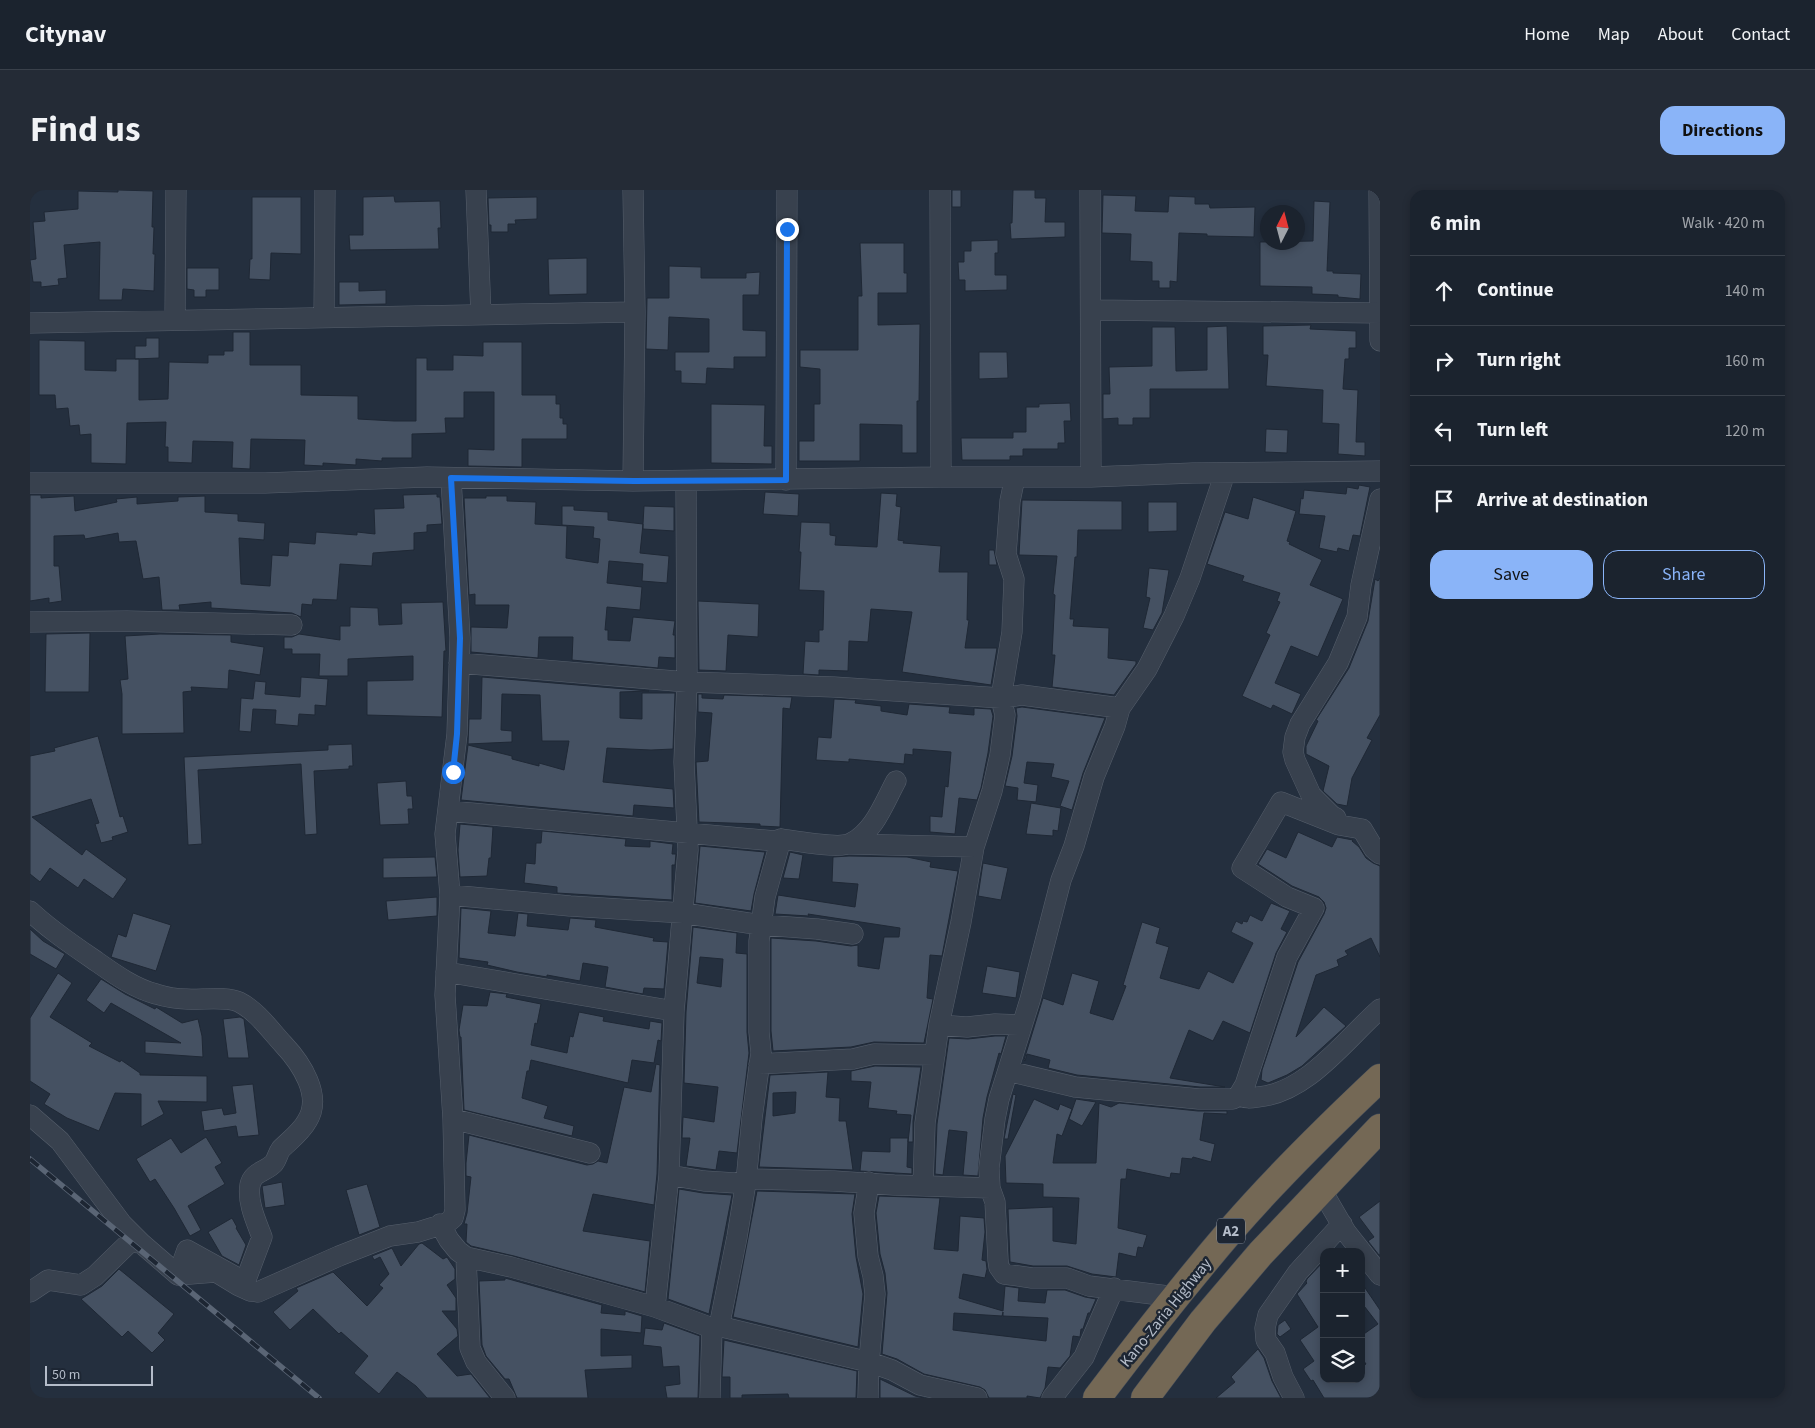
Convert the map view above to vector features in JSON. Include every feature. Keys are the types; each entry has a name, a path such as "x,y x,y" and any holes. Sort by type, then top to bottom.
{"highway":[{"name":"Kano-Zaria Highway","path":"1097,1398 1176,1297 1239,1222 1344,1112 1380,1078"},
{"name":"A2","path":"1145,1398 1203,1321 1261,1253 1380,1128"}],"street":[{"path":"175,320 176,190"},
{"path":"324,318 325,190"},
{"path":"476,190 481,315"},
{"path":"633,190 635,312 634,481"},
{"path":"786,480 787,190"},
{"path":"940,190 941,477"},
{"path":"1090,190 1091,477"},
{"path":"1379,190 1380,341"},
{"path":"1091,310 1380,313"},
{"path":"30,323 635,312"},
{"path":"30,482 265,483 427,477 686,481 1091,477 1380,471"},
{"path":"1176,1297 1089,1286 1067,1278 1032,1278 1004,1274 1000,1270 998,1260 995,1202 990,1188 990,1168 995,1120 1008,1071 1061,880 1074,846 1094,777 1115,726 1120,708 1147,668 1174,616 1190,578 1225,473"},
{"path":"923,1186 925,1124 939,1025 961,922 974,847 992,791 1000,755 1004,716 1001,698 1012,632 1014,579 1006,554 1010,501 1015,477"},
{"path":"30,1115 60,1141 122,1224 178,1275 216,1272 239,1286 258,1292 339,1256 390,1236 418,1232 448,1223 453,1218 455,1210 453,1119 446,1005 450,894 445,834 457,734 459,663 458,597 451,478"},
{"path":"655,1307 668,1175 674,1011 688,832 684,762 686,481"},
{"path":"1350,827 1347,822 1332,816 1311,795 1293,752 1295,737 1300,724 1338,663 1357,617 1361,585 1380,499"},
{"path":"30,622 127,621 292,625"},
{"path":"459,663 686,682 834,687 1001,698 1022,695 1120,708"},
{"path":"850,844 872,825 896,781"},
{"path":"1008,1071 1075,1087 1199,1099 1234,1099 1240,1095 1245,1085 1288,957 1314,908 1287,897 1242,868 1282,802 1340,825 1362,829 1374,849 1380,854"},
{"path":"449,811 775,841 781,839 825,844 974,847"},
{"path":"710,1398 715,1328 736,1247 746,1182 761,1053 758,987 761,925 765,897 781,839"},
{"path":"450,894 570,906 683,913 761,925 853,934"},
{"path":"30,911 44,925 120,978 155,994 183,999 238,1001 252,1012 290,1051 302,1069 310,1087 314,1100 307,1122 280,1151 274,1163 256,1174 250,1185 252,1208 262,1237 245,1282 187,1250 178,1275"},
{"path":"446,972 674,1011"},
{"path":"1240,1095 1243,1098 1263,1097 1275,1095 1292,1087 1334,1054 1380,1008"},
{"path":"939,1025 967,1027 995,1024 1022,1025"},
{"path":"759,1064 853,1060 874,1054 935,1055"},
{"path":"453,1119 590,1153"},
{"path":"668,1175 704,1181 736,1183 751,1180 868,1182 894,1186 990,1188"},
{"path":"868,1182 864,1212 874,1294 868,1398"},
{"path":"1321,1189 1342,1224 1380,1275"},
{"path":"440,1224 454,1245 466,1257 511,1267 655,1307 715,1328 869,1362 892,1370 920,1385 977,1398"},
{"path":"1294,1398 1283,1377 1275,1353 1266,1340 1265,1328 1268,1316 1298,1272 1342,1224"},
{"path":"30,1292 48,1280 81,1285 95,1276 130,1242 141,1243"},
{"path":"466,1257 470,1348 476,1362 505,1398"},
{"path":"1052,1398 1084,1357 1114,1288"}],"building":[{"path":"118,190 153,191 154,291 123,289 122,300 99,300 100,242 64,245 67,278 58,279 59,285 41,287 41,282 33,282 30,260 36,259 33,222 45,221 44,212 78,209 78,191 118,192"},
{"path":"952,190 961,190 961,207 952,207"},
{"path":"1013,190 1035,190 1035,198 1046,198 1045,222 1065,222 1065,237 1011,239 1010,223 1012,223"},
{"path":"1103,195 1136,196 1135,211 1168,212 1169,196 1195,197 1195,204 1209,204 1210,208 1255,207 1254,237 1207,236 1207,234 1179,233 1177,282 1170,281 1170,288 1159,288 1159,281 1152,281 1152,262 1130,261 1131,234 1102,233"},
{"path":"394,196 395,202 440,201 441,228 438,228 439,249 350,250 349,235 363,235 363,197"},
{"path":"252,197 301,197 301,254 271,253 270,280 249,279 250,259 252,259"},
{"path":"537,197 537,219 515,220 516,224 508,224 508,232 491,232 488,198"},
{"path":"1314,201 1330,202 1327,271 1361,274 1360,299 1338,297 1338,295 1312,294 1312,287 1260,286 1260,250 1305,250 1305,241 1313,241"},
{"path":"998,240 998,253 995,253 995,275 1007,275 1007,290 965,291 965,280 959,280 958,262 964,262 964,251 971,251 971,241"},
{"path":"860,243 904,243 904,273 907,273 907,293 878,293 878,325 920,324 917,453 902,453 902,425 860,424 860,461 799,461 799,441 814,441 814,404 820,404 820,369 800,367 800,350 858,350 858,296 862,296"},
{"path":"587,258 587,294 549,295 548,259"},
{"path":"669,266 701,267 701,278 746,278 746,273 760,272 759,295 743,295 743,330 766,331 766,357 734,357 734,369 707,368 706,384 681,383 681,371 675,371 675,352 709,352 709,319 669,317 668,350 646,349 647,298 669,298"},
{"path":"187,268 219,268 219,290 206,290 206,297 194,297 194,290 187,289"},
{"path":"339,282 359,282 359,291 386,290 386,304 339,305"},
{"path":"1311,325 1310,329 1356,331 1356,348 1349,348 1349,359 1345,359 1343,389 1358,390 1356,442 1365,442 1365,456 1338,454 1339,424 1322,423 1323,390 1266,386 1268,355 1263,355 1263,326"},
{"path":"1227,326 1229,389 1150,389 1150,418 1133,418 1133,425 1118,425 1118,418 1103,419 1103,394 1110,394 1109,367 1152,366 1152,327 1175,327 1176,371 1207,370 1207,327"},
{"path":"233,332 250,332 250,365 301,365 301,395 358,396 358,419 394,421 416,421 416,358 427,358 427,370 453,370 453,355 483,356 483,342 522,342 522,395 556,395 556,404 560,404 560,418 563,418 563,424 567,424 567,439 522,439 522,467 468,466 468,449 494,450 494,392 464,392 464,418 445,418 446,433 412,434 412,458 382,458 382,461 356,459 356,465 323,463 323,466 304,465 305,440 251,439 250,469 232,468 233,442 193,441 192,463 168,462 168,447 165,447 166,422 127,423 126,464 91,463 91,434 80,435 79,425 70,426 68,408 56,409 55,395 39,395 39,340 85,341 85,370 116,371 116,359 139,359 139,400 168,399 169,362 208,363 208,355 224,355 224,351 233,351"},
{"path":"146,338 159,338 159,358 135,359 135,346 146,346"},
{"path":"979,352 1007,352 1008,378 979,379"},
{"path":"1070,403 1071,421 1064,421 1065,443 1058,443 1058,449 1023,449 1023,456 1010,456 1010,460 962,460 961,438 1013,438 1013,432 1026,432 1026,407 1039,407 1039,404"},
{"path":"711,404 765,405 764,446 772,446 772,464 711,463"},
{"path":"1266,429 1288,430 1287,453 1265,452"},
{"path":"1359,485 1370,487 1360,536 1353,535 1349,551 1338,548 1337,552 1319,548 1325,516 1299,514 1304,490 1346,494 1347,487 1358,489"},
{"path":"765,492 799,494 798,516 763,514"},
{"path":"881,493 897,494 896,506 901,507 898,540 904,541 903,543 941,546 939,572 968,572 967,620 969,620 965,648 997,648 991,685 902,672 912,612 871,609 868,642 849,641 848,671 819,670 819,675 803,674 805,641 819,642 819,630 823,630 824,591 799,590 801,522 830,523 830,535 836,536 835,545 877,547"},
{"path":"437,494 437,497 440,497 442,524 427,525 427,532 414,533 414,550 373,553 372,566 340,564 337,600 313,599 312,605 302,604 301,617 292,613 211,608 211,602 179,605 180,610 162,610 159,577 143,579 136,541 119,542 118,533 85,539 84,535 54,536 54,566 59,566 62,601 49,603 49,598 30,601 30,495 41,495 41,498 74,496 75,511 117,502 116,499 137,497 137,504 178,501 178,497 205,496 205,512 238,514 238,521 265,523 264,540 239,538 241,584 270,586 272,555 288,556 289,542 315,544 316,532 357,535 357,532 375,534 374,509 404,508 403,495"},
{"path":"486,496 507,496 507,501 536,502 535,524 567,526 566,558 598,563 600,539 593,538 594,527 562,525 562,506 574,506 574,510 608,512 608,520 643,524 640,553 669,556 667,583 642,581 643,564 609,561 607,583 642,587 640,610 607,607 605,630 608,630 608,640 630,641 633,617 675,621 673,635 675,635 675,658 659,657 658,668 572,660 573,637 539,637 538,658 471,652 471,627 507,628 509,605 475,605 475,594 469,595 464,498 486,498"},
{"path":"1253,497 1296,511 1287,541 1290,542 1289,544 1322,560 1310,585 1343,599 1318,657 1291,646 1275,683 1301,694 1292,714 1273,705 1271,709 1242,696 1270,635 1266,633 1280,602 1277,601 1280,593 1242,581 1244,576 1207,564 1225,512 1248,519"},
{"path":"1022,500 1122,501 1122,530 1078,530 1070,619 1074,619 1073,626 1109,628 1108,658 1136,661 1136,664 1114,695 1052,687 1055,655 1052,655 1055,595 1053,594 1057,556 1019,555"},
{"path":"1148,502 1177,502 1177,531 1148,532"},
{"path":"644,506 674,507 674,531 643,529"},
{"path":"989,550 994,550 997,565 989,565"},
{"path":"1149,568 1169,570 1162,613 1153,630 1143,628 1150,598 1146,597"},
{"path":"1380,578 1380,715 1367,738 1372,740 1352,778 1347,806 1337,804 1323,791 1329,766 1306,754 1306,746 1318,721 1316,720 1349,668 1368,621 1375,579 1378,581"},
{"path":"698,601 759,604 758,637 728,635 726,671 699,670"},
{"path":"443,602 446,651 444,651 442,717 367,715 367,681 413,680 413,656 348,659 348,676 319,676 320,654 292,654 292,649 284,649 284,637 292,637 299,634 340,640 340,626 350,626 350,607 378,608 379,625 402,624 401,603"},
{"path":"90,633 89,692 45,692 46,634"},
{"path":"160,634 231,635 231,642 264,647 260,675 229,670 228,689 191,687 192,691 183,692 184,733 122,734 120,680 128,679 125,636"},
{"path":"301,677 328,679 326,706 315,705 315,715 299,714 298,726 275,724 276,710 253,709 251,732 239,731 241,698 253,699 255,681 266,682 265,694 300,697"},
{"path":"482,677 649,691 620,692 620,718 642,719 642,693 675,693 673,749 607,748 603,782 673,789 674,808 634,805 633,816 461,800 468,745 512,756 512,759 539,766 539,763 564,770 569,741 542,741 540,695 502,694 501,730 512,731 512,742 468,744 469,719 481,719"},
{"path":"698,694 702,694 702,698 723,699 724,695 792,697 790,709 783,708 780,827 760,826 760,824 699,822 696,762 708,761 712,713 698,712"},
{"path":"834,699 856,700 855,703 881,706 881,711 907,715 909,704 950,707 949,713 974,715 974,708 991,709 993,716 981,788 977,800 959,798 955,834 930,832 930,816 942,817 945,786 948,787 951,752 913,749 913,755 905,754 904,764 849,759 849,762 816,760 818,737 831,738"},
{"path":"1022,707 1105,718 1083,773 1072,810 1060,806 1069,781 1051,777 1054,764 1027,762 1024,783 1038,785 1036,802 1017,800 1018,788 1005,786 1012,756 1017,716 1016,708"},
{"path":"98,736 120,817 123,816 128,832 112,837 113,840 101,843 95,824 99,823 91,799 32,817 82,855 86,849 127,879 113,899 84,879 78,888 50,868 40,882 30,874 30,756 55,751 54,748"},
{"path":"352,744 353,766 349,766 349,769 314,771 317,834 305,835 301,764 198,770 202,844 188,845 184,757 328,750 328,745"},
{"path":"406,781 407,796 412,796 413,809 408,809 409,824 380,825 377,783"},
{"path":"1031,803 1061,808 1058,831 1053,830 1053,836 1026,834"},
{"path":"460,824 493,827 491,858 489,858 487,876 460,877 458,850"},
{"path":"542,831 626,839 625,846 650,847 650,841 673,844 672,854 676,854 675,865 672,865 672,900 557,893 557,887 524,883 526,863 535,864 536,843 541,843"},
{"path":"1298,832 1332,847 1337,837 1353,840 1366,858 1380,866 1380,957 1371,938 1345,951 1348,955 1337,960 1339,966 1316,975 1296,1037 1324,1007 1346,1026 1302,1066 1268,1083 1261,1080 1262,1070 1298,962 1326,908 1324,902 1319,897 1292,886 1258,864 1267,849 1286,858"},
{"path":"700,846 765,852 751,911 695,903"},
{"path":"790,852 803,855 799,879 783,878"},
{"path":"435,857 437,877 383,878 383,858"},
{"path":"833,857 907,857 931,862 930,867 958,871 942,956 930,955 927,998 933,999 924,1043 874,1042 851,1047 773,1051 771,1031 771,938 851,946 858,945 858,966 879,969 884,937 899,937 900,928 808,914 809,916 775,914 778,895 855,907 858,884 832,882"},
{"path":"983,863 1008,868 1001,900 978,896"},
{"path":"437,897 437,916 388,920 386,901"},
{"path":"1271,903 1290,911 1281,929 1287,932 1276,953 1250,1033 1223,1021 1213,1041 1189,1030 1170,1078 1225,1087 1200,1087 1077,1075 1048,1068 1050,1060 1027,1054 1024,1060 1043,998 1063,1005 1072,973 1099,981 1090,1013 1113,1020 1126,986 1123,985 1142,922 1160,928 1156,943 1169,947 1160,978 1199,989 1208,971 1233,983 1253,943 1231,932 1236,921 1242,924 1243,921 1247,922 1250,915 1262,921"},
{"path":"461,908 491,911 488,933 515,936 518,913 528,914 527,926 568,930 570,918 596,920 595,927 654,938 653,941 668,942 664,989 644,988 643,994 605,987 608,967 583,963 580,981 517,972 487,965 488,962 459,958"},
{"path":"133,913 171,925 156,971 111,957 118,934 126,937"},
{"path":"693,927 737,933 736,953 747,954 747,1032 749,1053 737,1153 719,1151 716,1170 686,1166 690,1138 682,1138 683,1117 714,1122 718,1087 684,1083 686,1012","holes":["700,957 723,959 721,987 697,983"]},
{"path":"30,929 43,941 65,954 56,969 30,954"},
{"path":"987,966 1020,972 1016,998 982,993"},
{"path":"58,973 72,983 50,1017 92,1043 89,1046 120,1062 121,1060 140,1073 140,1075 207,1076 207,1102 158,1101 164,1114 141,1127 141,1094 115,1093 99,1131 67,1118 44,1104 50,1094 30,1081 30,1018"},
{"path":"101,979 125,994 155,1009 156,1007 182,1023 198,1019 202,1036 203,1057 145,1053 145,1041 181,1043 111,1003 104,1013 86,1000"},
{"path":"490,992 507,994 506,997 541,1004 531,1045 567,1053 570,1036 573,1037 579,1012 604,1017 603,1021 649,1029 650,1021 662,1023 661,1041 658,1040 654,1063 632,1060 628,1083 531,1060 522,1098 548,1106 544,1118 574,1126 572,1136 464,1110 461,1037 459,1030 463,1005 487,1006"},
{"path":"240,1017 244,1019 249,1058 228,1058 223,1019"},
{"path":"1006,1036 1001,1054 999,1053 987,1097 983,1118 978,1176 963,1175 967,1132 949,1130 943,1175 935,1174 937,1124 949,1038 968,1039"},
{"path":"656,1064 660,1065 657,1174 654,1205 593,1194 583,1231 650,1241 645,1292 471,1246 466,1242 467,1224 464,1224 471,1177 466,1176 469,1135 587,1165 598,1161 607,1163 624,1087 651,1092"},
{"path":"875,1066 921,1067 913,1121 913,1142 908,1142 911,1115 896,1114 897,1111 868,1108 871,1082 851,1081 851,1071"},
{"path":"828,1072 826,1097 840,1098 839,1121 846,1121 853,1170 759,1167 770,1075","holes":["796,1092 795,1113 773,1116 773,1093"]},
{"path":"253,1084 259,1135 238,1137 236,1126 204,1131 201,1111 222,1108 224,1115 236,1113 232,1086"},
{"path":"1013,1094 1016,1095 1008,1139 1004,1139"},
{"path":"1034,1099 1058,1110 1060,1104 1072,1109 1062,1136 1057,1134 1053,1163 1096,1163 1099,1103 1111,1107 1119,1103 1198,1111 1227,1111 1227,1114 1204,1113 1200,1140 1215,1144 1211,1162 1193,1157 1192,1159 1182,1158 1180,1174 1171,1173 1170,1178 1127,1169 1126,1179 1121,1179 1118,1228 1147,1235 1143,1248 1138,1247 1136,1257 1119,1253 1116,1277 1092,1274 1067,1266 1033,1266 1010,1262 1008,1209 1053,1207 1053,1241 1076,1244 1079,1198 1043,1197 1043,1184 1006,1183 1005,1156"},
{"path":"1076,1099 1096,1102 1082,1126 1069,1119"},
{"path":"206,1137 222,1163 215,1167 225,1184 188,1206 201,1230 190,1236 155,1179 150,1182 136,1159 171,1138 181,1153"},
{"path":"890,1138 908,1138 907,1167 912,1168 912,1174 860,1171 862,1151 890,1152"},
{"path":"282,1182 285,1205 265,1208 262,1186"},
{"path":"367,1184 380,1227 359,1235 346,1190"},
{"path":"679,1189 732,1195 709,1314 668,1299"},
{"path":"757,1191 855,1194 852,1214 856,1257 863,1294 858,1347 733,1317"},
{"path":"879,1196 940,1198 934,1249 958,1251 960,1216 984,1218 985,1232 982,1260 986,1261 985,1278 963,1274 959,1298 1003,1311 1005,1286 1019,1288 1018,1301 1045,1303 1047,1290 1065,1290 1096,1299 1090,1313 1088,1313 1083,1329 1081,1329 1080,1337 1073,1336 1070,1356 1060,1368 1048,1367 1045,1388 1040,1398 1027,1396 1027,1398 989,1398 985,1390 980,1387 924,1374 897,1359 882,1354 887,1293 885,1273 880,1254 876,1213","holes":["1003,1312 1003,1316 1048,1318 1046,1341 953,1330 954,1313 1002,1316"]},
{"path":"1380,1201 1379,1255 1368,1241 1374,1237 1359,1217"},
{"path":"232,1218 246,1245 239,1265 222,1256 208,1232"},
{"path":"422,1243 443,1259 447,1257 455,1269 455,1279 447,1285 456,1298 456,1311 442,1311 457,1329 458,1336 437,1354 457,1376 471,1374 490,1398 427,1398 416,1386 397,1372 379,1394 354,1373 368,1356 341,1332 339,1334 313,1309 290,1330 273,1312 298,1291 296,1288 333,1272 367,1306 383,1288 379,1285 389,1274 380,1257 374,1260 372,1256 392,1248 401,1266 419,1244"},
{"path":"1320,1265 1320,1383 1365,1383 1365,1333 1378,1324 1365,1307 1365,1288 1380,1310 1380,1398 1324,1398 1313,1380 1311,1381 1303,1369 1314,1361 1300,1340 1318,1327 1297,1294 1307,1283 1307,1279"},
{"path":"119,1269 174,1314 158,1333 165,1340 152,1353 128,1331 122,1337 81,1299 102,1286"},
{"path":"505,1278 602,1305 601,1313 625,1315 625,1311 642,1316 641,1333 601,1329 601,1356 632,1355 632,1368 585,1370 588,1398 517,1398 509,1379 505,1379 486,1356 482,1345 479,1281 505,1280"},
{"path":"1285,1320 1291,1329 1280,1337 1277,1334 1278,1325"},
{"path":"664,1323 700,1336 698,1398 667,1398 665,1386 680,1384 679,1366 663,1367 661,1347 643,1345 645,1328 662,1330"},
{"path":"724,1340 857,1371 856,1398 789,1398 788,1394 742,1395 742,1398 730,1398 730,1377 722,1377"},
{"path":"1258,1349 1264,1358 1272,1381 1281,1398 1216,1398 1235,1382 1231,1377"},
{"path":"880,1379 915,1396 924,1398 880,1398"}],"railway":[{"path":"30,1159 319,1398"}],"route":[{"path":"453,772 457,734 460,638 451,478 634,481 786,480 787,229"}]}
